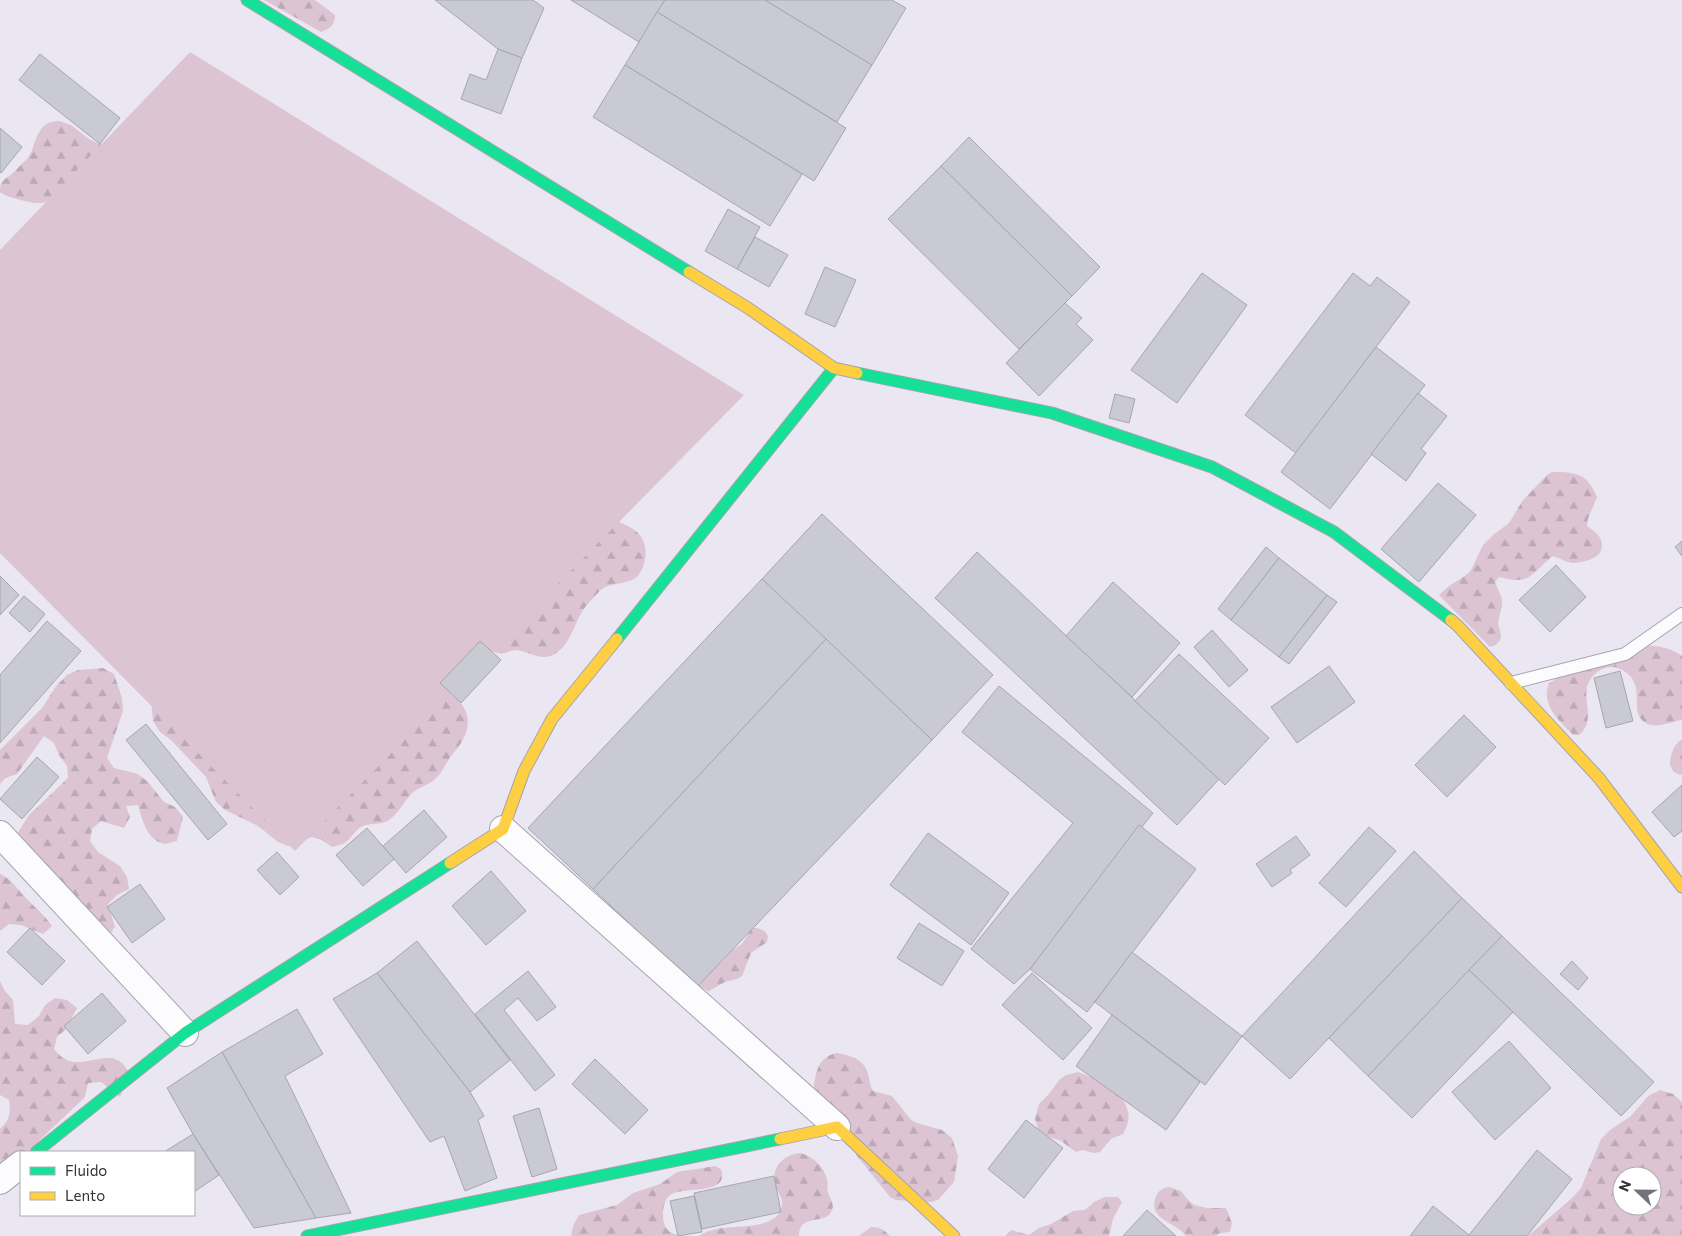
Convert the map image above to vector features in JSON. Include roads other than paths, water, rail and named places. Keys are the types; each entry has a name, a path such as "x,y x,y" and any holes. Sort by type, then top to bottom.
{"street":[{"path":"247,0 748,308 834,368 1052,413 1212,467 1334,532 1457,625 1599,778 1682,887"},
{"path":"37,1151 185,1033 503,829 524,771 552,719 834,368"},
{"path":"503,829 837,1127 954,1236"},
{"path":"0,834 185,1033"},
{"path":"307,1236 837,1127"},
{"path":"0,1181 20,1165"}],"lane":[{"path":"1511,683 1625,654 1682,614"}]}
